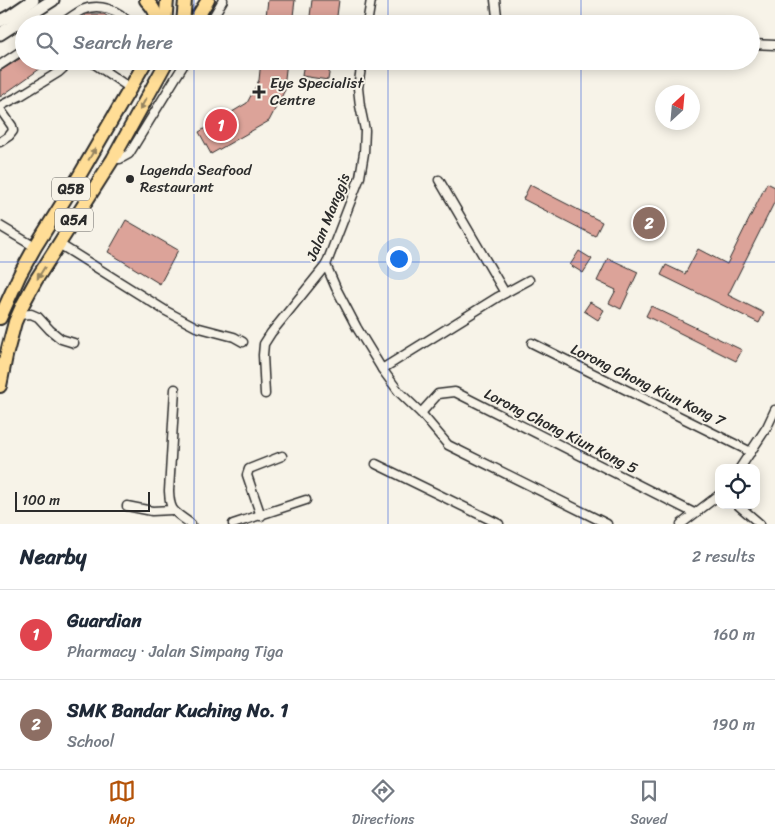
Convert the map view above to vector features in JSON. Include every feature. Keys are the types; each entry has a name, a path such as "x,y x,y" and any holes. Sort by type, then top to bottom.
{"main road":[{"path":"0,21 12,15 32,0"},
{"path":"29,15 52,0"},
{"path":"146,0 156,15"},
{"path":"166,15 167,0"},
{"path":"184,15 185,0"},
{"path":"199,15 208,0"},
{"path":"0,34 15,24"},
{"name":"Q5B","path":"0,318 35,246 78,178 139,70"},
{"name":"Q5A","path":"0,386 6,356 18,315 36,280 113,159 162,70"}],"street":[{"path":"214,15 223,0"},
{"path":"368,15 371,0"},
{"path":"495,0 497,15"},
{"path":"75,15 83,10 99,7 111,9 120,15"},
{"path":"760,44 775,44"},
{"path":"0,65 15,55"},
{"path":"0,142 13,131 12,126 0,107 61,70"},
{"path":"104,70 130,88"},
{"path":"113,159 120,159 129,154 180,70"},
{"name":"Jalan Manggis","path":"265,394 264,344 326,265 360,177 365,130 358,88 361,70"},
{"path":"439,180 505,293"},
{"path":"0,226 35,246"},
{"path":"58,244 166,312 196,327 234,337 242,342"},
{"path":"326,265 357,328 382,369 399,392 421,413 448,445 607,524"},
{"path":"382,369 505,293 530,280"},
{"path":"18,315 32,314 38,317 61,339 74,343"},
{"name":"Lorong Chong Kiun Kong 7","path":"532,343 751,452"},
{"path":"175,389 169,491 170,504 172,510 190,524"},
{"name":"Lorong Chong Kiun Kong 5","path":"421,413 438,394 454,392 694,514"},
{"path":"743,464 767,427 775,410"},
{"path":"767,427 775,432"},
{"path":"261,516 247,472 249,469 282,456"},
{"path":"376,464 499,524"},
{"path":"681,524 715,498"},
{"path":"233,524 306,500"},
{"path":"127,506 152,511 172,510"},
{"path":"743,509 760,524"}],"building":[{"path":"268,0 295,0 293,15 266,15"},
{"path":"312,0 339,0 337,15 310,15"},
{"path":"104,14 105,15 86,15"},
{"path":"15,62 15,70 38,70 0,97 0,71"},
{"path":"260,70 286,70 284,87 286,88 269,121 211,154 199,132 247,103 259,80"},
{"path":"303,70 330,70 328,80 302,76"},
{"path":"767,183 775,187 775,201 728,295 764,313 759,323 661,275 666,265 685,274 698,249 727,264"},
{"path":"530,185 602,222 595,236 523,199"},
{"path":"126,220 178,250 160,284 108,252"},
{"path":"579,251 592,259 583,273 570,265"},
{"path":"608,258 638,272 621,309 609,303 616,290 597,281"},
{"path":"590,302 604,310 598,320 584,311"},
{"path":"651,306 742,350 736,361 646,316"}],"place":[{"name":"Eye Specialist Centre","path":"259,92"},
{"name":"Guardian","path":"221,125"},
{"name":"Lagenda Seafood Restaurant","path":"130,179"},
{"name":"SMK Bandar Kuching No. 1","path":"649,223"}]}
